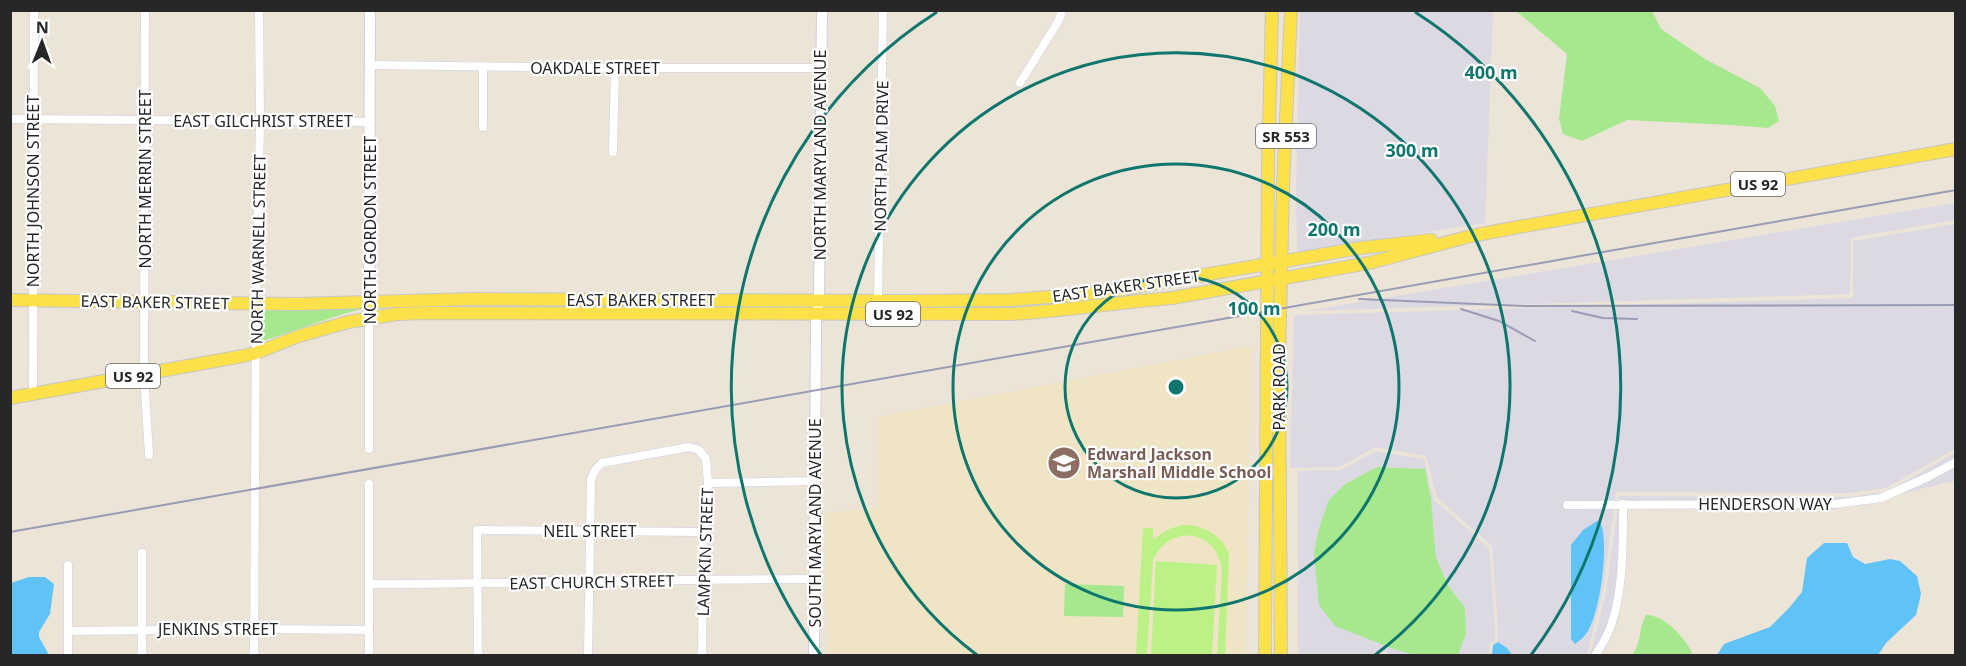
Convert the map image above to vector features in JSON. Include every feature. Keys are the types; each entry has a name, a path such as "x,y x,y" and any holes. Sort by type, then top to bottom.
{"main road":[{"name":"PARK ROAD","path":"1272,10 1268,164 1271,274 1279,378 1281,656"},
{"name":"PARK ROAD","path":"1265,656 1265,452 1271,274 1281,261 1291,10"},
{"name":"US 92","path":"1271,274 1281,261 1360,248 1471,236 1956,150"},
{"name":"US 92","path":"1271,274 1369,262 1471,236"},
{"name":"EAST BAKER STREET","path":"10,300 256,304 473,299 1010,300 1076,296 1127,288 1271,274"},
{"name":"EAST BAKER STREET","path":"369,318 425,313 1011,314 1077,309 1209,292 1271,274"},
{"name":"US 92","path":"10,398 256,353 326,328 369,318"},
{"path":"1265,621 1270,633 1271,656"}],"street":[{"name":"NORTH JOHNSON STREET","path":"33,394 34,10"},
{"name":"NORTH MERRIN STREET","path":"145,10 144,374 149,455"},
{"name":"NORTH WARNELL STREET","path":"255,656 259,10"},
{"name":"NORTH GORDON STREET","path":"369,449 370,10"},
{"name":"NORTH MARYLAND AVENUE","path":"816,314 819,300 822,10"},
{"name":"NORTH PALM DRIVE","path":"878,301 883,10"},
{"path":"1020,83 1059,20 1062,10"},
{"name":"OAKDALE STREET","path":"371,65 820,68"},
{"path":"483,67 483,127"},
{"path":"613,152 615,68"},
{"name":"EAST GILCHRIST STREET","path":"10,119 371,122"},
{"path":"473,299 473,313"},
{"path":"582,300 582,314"},
{"path":"709,300 709,314"},
{"name":"SOUTH MARYLAND AVENUE","path":"814,656 816,314"},
{"name":"LAMPKIN STREET","path":"590,530 591,479 596,469 602,464 689,447 699,450 706,459 708,483 703,532 702,656"},
{"name":"HENDERSON WAY","path":"1567,505 1835,504 1881,498 1956,462"},
{"path":"708,483 815,481"},
{"path":"369,484 369,656"},
{"path":"1594,656 1608,634 1619,594 1623,550 1623,504"},
{"name":"NEIL STREET","path":"478,584 477,530 703,532"},
{"path":"588,656 590,530"},
{"path":"142,552 142,656"},
{"path":"68,565 68,656"},
{"name":"EAST CHURCH STREET","path":"370,584 814,579"},
{"path":"478,584 478,656"},
{"name":"JENKINS STREET","path":"68,631 369,630"}],"shaded area":[{"path":"1300,11 1493,11 1485,223 1297,252"},
{"path":"1955,203 1955,220 1851,238 1850,294 1306,311"},
{"path":"1955,224 1955,449 1886,488 1850,493 1616,492 1603,591 1587,655 1497,655 1498,629 1492,546 1437,498 1426,456 1375,447 1340,467 1290,468 1294,315 1853,298 1853,241"},
{"name":"Edward Jackson Marshall Middle School","path":"1251,346 1245,655 828,655 826,513 878,508 878,417"},
{"path":"1376,451 1424,459 1434,500 1489,548 1495,640 1490,644 1489,655 1458,655 1466,634 1465,608 1449,587 1436,558 1431,499 1425,469 1378,467 1345,484 1374,640 1414,655 1375,652 1372,656 1298,655 1298,471 1341,470"},
{"path":"1955,453 1955,481 1834,509 1621,502 1617,594 1606,636 1590,656 1606,592 1619,496 1850,497 1886,492"}],"green space":[{"path":"1516,11 1652,11 1661,29 1705,59 1760,88 1775,106 1779,121 1768,128 1627,120 1582,141 1563,134 1559,119 1567,54"},
{"path":"361,307 361,309 260,342 259,309"},
{"path":"1377,467 1425,469 1431,499 1436,558 1449,587 1465,608 1466,634 1458,655 1414,655 1391,648 1335,626 1319,605 1314,554 1319,528 1329,500 1345,484"},
{"path":"1182,525 1197,526 1210,532 1222,541 1229,554 1225,655 1217,655 1222,570 1218,556 1202,539 1181,536 1170,540 1160,548 1153,560 1147,655 1136,655 1143,528 1153,528 1153,539 1169,529"},
{"path":"1156,561 1217,565 1212,655 1151,655"},
{"path":"1065,584 1124,586 1123,617 1064,616"},
{"path":"1646,615 1660,619 1674,629 1693,655 1632,655 1638,645"}],"water":[{"path":"1600,521 1603,531 1604,545 1599,596 1591,625 1585,635 1575,644 1571,639 1571,545 1583,530"},
{"path":"1824,543 1847,543 1853,557 1865,564 1890,559 1900,561 1917,576 1921,594 1916,615 1886,643 1878,655 1717,655 1724,644 1770,627 1789,608 1802,592 1807,558"},
{"path":"29,577 45,577 54,584 50,614 39,632 39,637 49,655 11,655 11,583"},
{"path":"1498,642 1512,655 1492,655 1493,645"}],"railway":[{"path":"10,532 1956,190"},
{"path":"1359,299 1524,306 1956,305"},
{"path":"1461,309 1499,321 1535,341"},
{"path":"1572,311 1603,318 1637,319"}],"place":[{"name":"Edward Jackson Marshall Middle School","path":"1064,463"}]}
